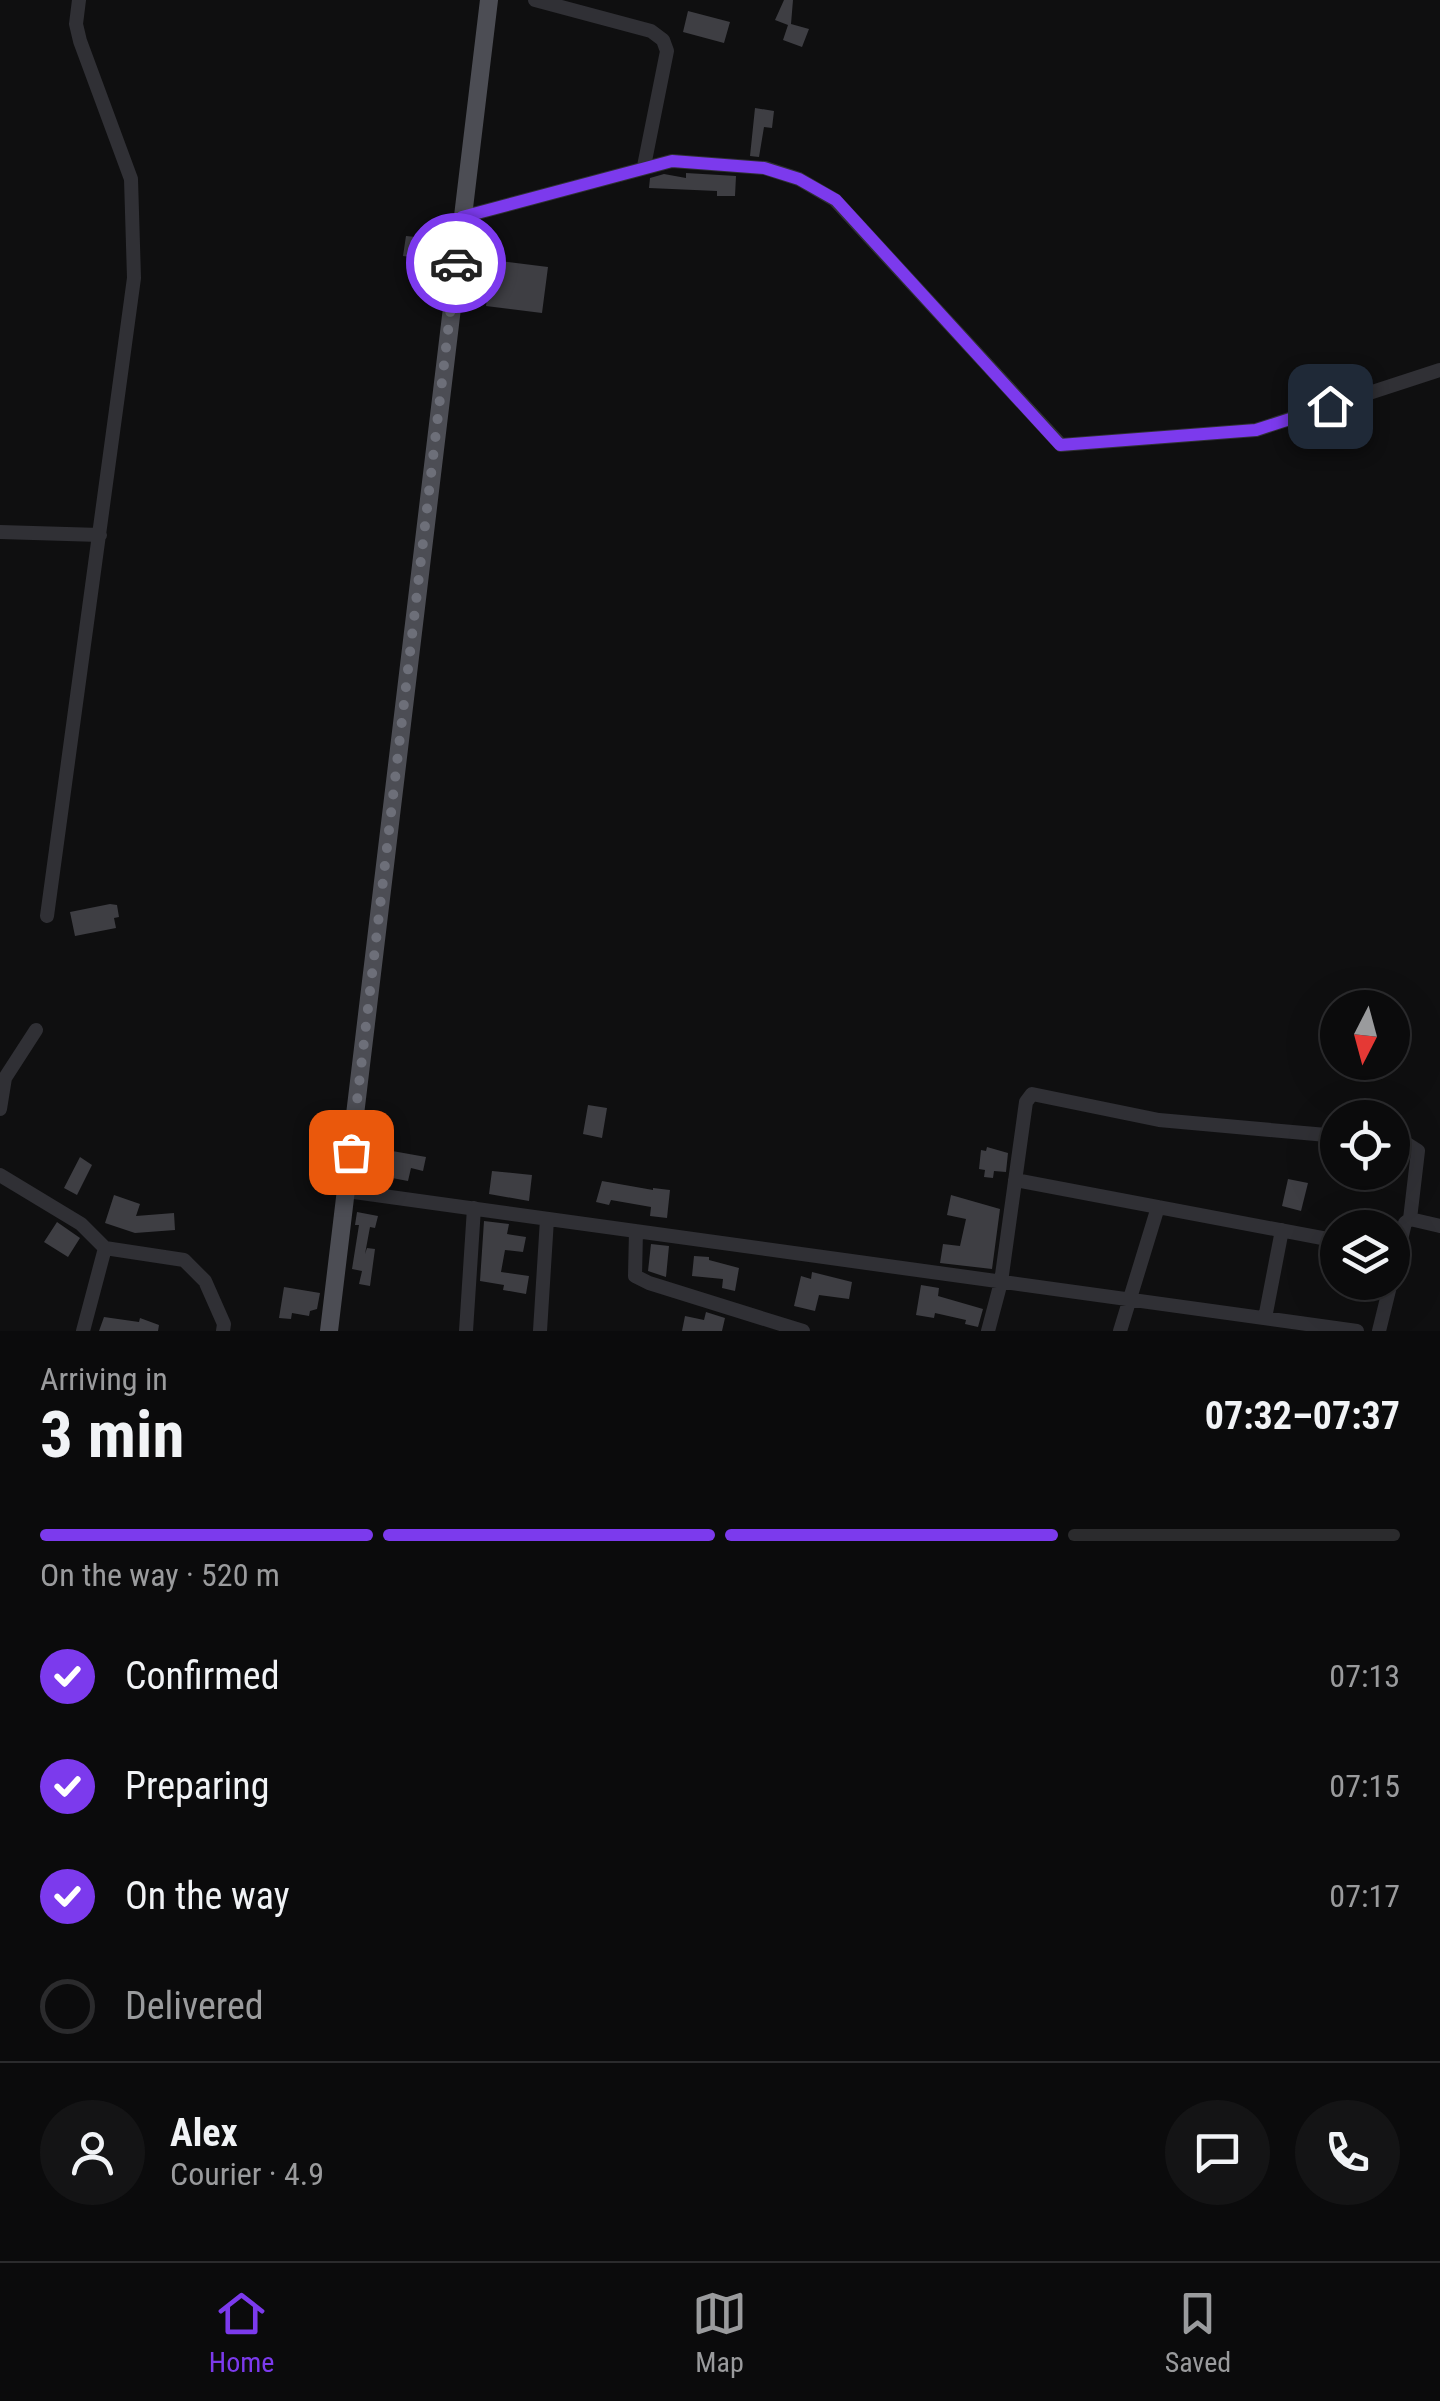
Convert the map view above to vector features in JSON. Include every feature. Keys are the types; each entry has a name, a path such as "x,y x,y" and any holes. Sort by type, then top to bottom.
{"main road":[{"path":"329,1331 489,0"}],"street":[{"path":"47,916 134,278 131,179 80,41 76,24 79,0"},
{"path":"535,0 651,30 663,40 667,51 644,166"},
{"path":"462,217 672,161 764,168 799,179 836,200 1060,445 1256,430 1440,370"},
{"path":"0,532 100,534"},
{"path":"0,1109 5,1078 36,1030"},
{"path":"988,1331 1002,1282 1026,1102 1032,1094 1159,1120 1320,1134"},
{"path":"1410,1146 1418,1151 1410,1219 1440,1226"},
{"path":"0,1175 81,1224 104,1248 184,1260 205,1281 224,1324 223,1331"},
{"path":"1015,1180 1320,1237"},
{"path":"347,1190 1357,1331"},
{"path":"1120,1331 1158,1207"},
{"path":"466,1331 474,1208"},
{"path":"540,1331 547,1218"},
{"path":"1265,1318 1282,1230"},
{"path":"636,1231 635,1276 649,1284 804,1331"},
{"path":"83,1331 104,1248"},
{"path":"1380,1331 1387,1300"}],"building":[{"path":"784,0 793,0 791,24 809,29 802,47 783,40 788,25 775,20"},
{"path":"688,11 730,22 724,43 683,32"},
{"path":"755,108 774,111 772,128 764,127 759,157 750,156"},
{"path":"686,173 736,176 735,196 717,196 717,191 649,188 650,178 664,174 686,178"},
{"path":"406,236 436,239 433,260 403,256"},
{"path":"492,260 548,267 542,313 486,306"},
{"path":"117,905 116,928 75,936 70,912"},
{"path":"588,1105 607,1108 602,1138 583,1134"},
{"path":"987,1147 1008,1153 1006,1172 994,1171 993,1178 984,1177 985,1170 979,1169 981,1150 986,1151"},
{"path":"381,1149 426,1157 423,1171 411,1168 408,1181 376,1175"},
{"path":"80,1157 92,1165 77,1195 64,1188"},
{"path":"492,1171 532,1175 529,1201 489,1194"},
{"path":"1288,1179 1308,1183 1301,1211 1282,1206"},
{"path":"602,1181 670,1190 667,1218 650,1216 651,1207 611,1200 609,1205 596,1202"},
{"path":"114,1195 140,1204 136,1216 174,1213 175,1230 135,1233 105,1223"},
{"path":"951,1195 1000,1209 992,1269 940,1263 943,1244 960,1246 966,1219 947,1215"},
{"path":"357,1212 378,1216 375,1228 370,1227 365,1254 367,1248 375,1249 370,1286 359,1284 362,1271 352,1269 359,1225 355,1225"},
{"path":"484,1221 509,1224 507,1234 526,1237 523,1252 505,1250 501,1272 529,1276 526,1294 480,1281"},
{"path":"57,1222 80,1238 68,1257 44,1242"},
{"path":"651,1244 669,1246 666,1277 648,1271"},
{"path":"694,1256 739,1268 735,1291 722,1288 723,1279 692,1276"},
{"path":"812,1272 852,1282 849,1299 819,1295 815,1311 794,1306 801,1276 811,1279"},
{"path":"921,1285 939,1288 938,1296 983,1309 978,1327 935,1313 934,1318 916,1315"},
{"path":"284,1287 320,1293 317,1309 310,1311 309,1316 292,1313 291,1319 279,1318"},
{"path":"706,1312 725,1318 722,1331 682,1331 685,1316 704,1320"},
{"path":"104,1317 139,1322 140,1318 159,1325 158,1331 99,1331"}],"way so far":[{"path":"351,1152 456,263"}],"route":[{"path":"456,263 462,217 672,161 764,168 799,179 836,200 1060,445 1256,430 1330,406"}]}
